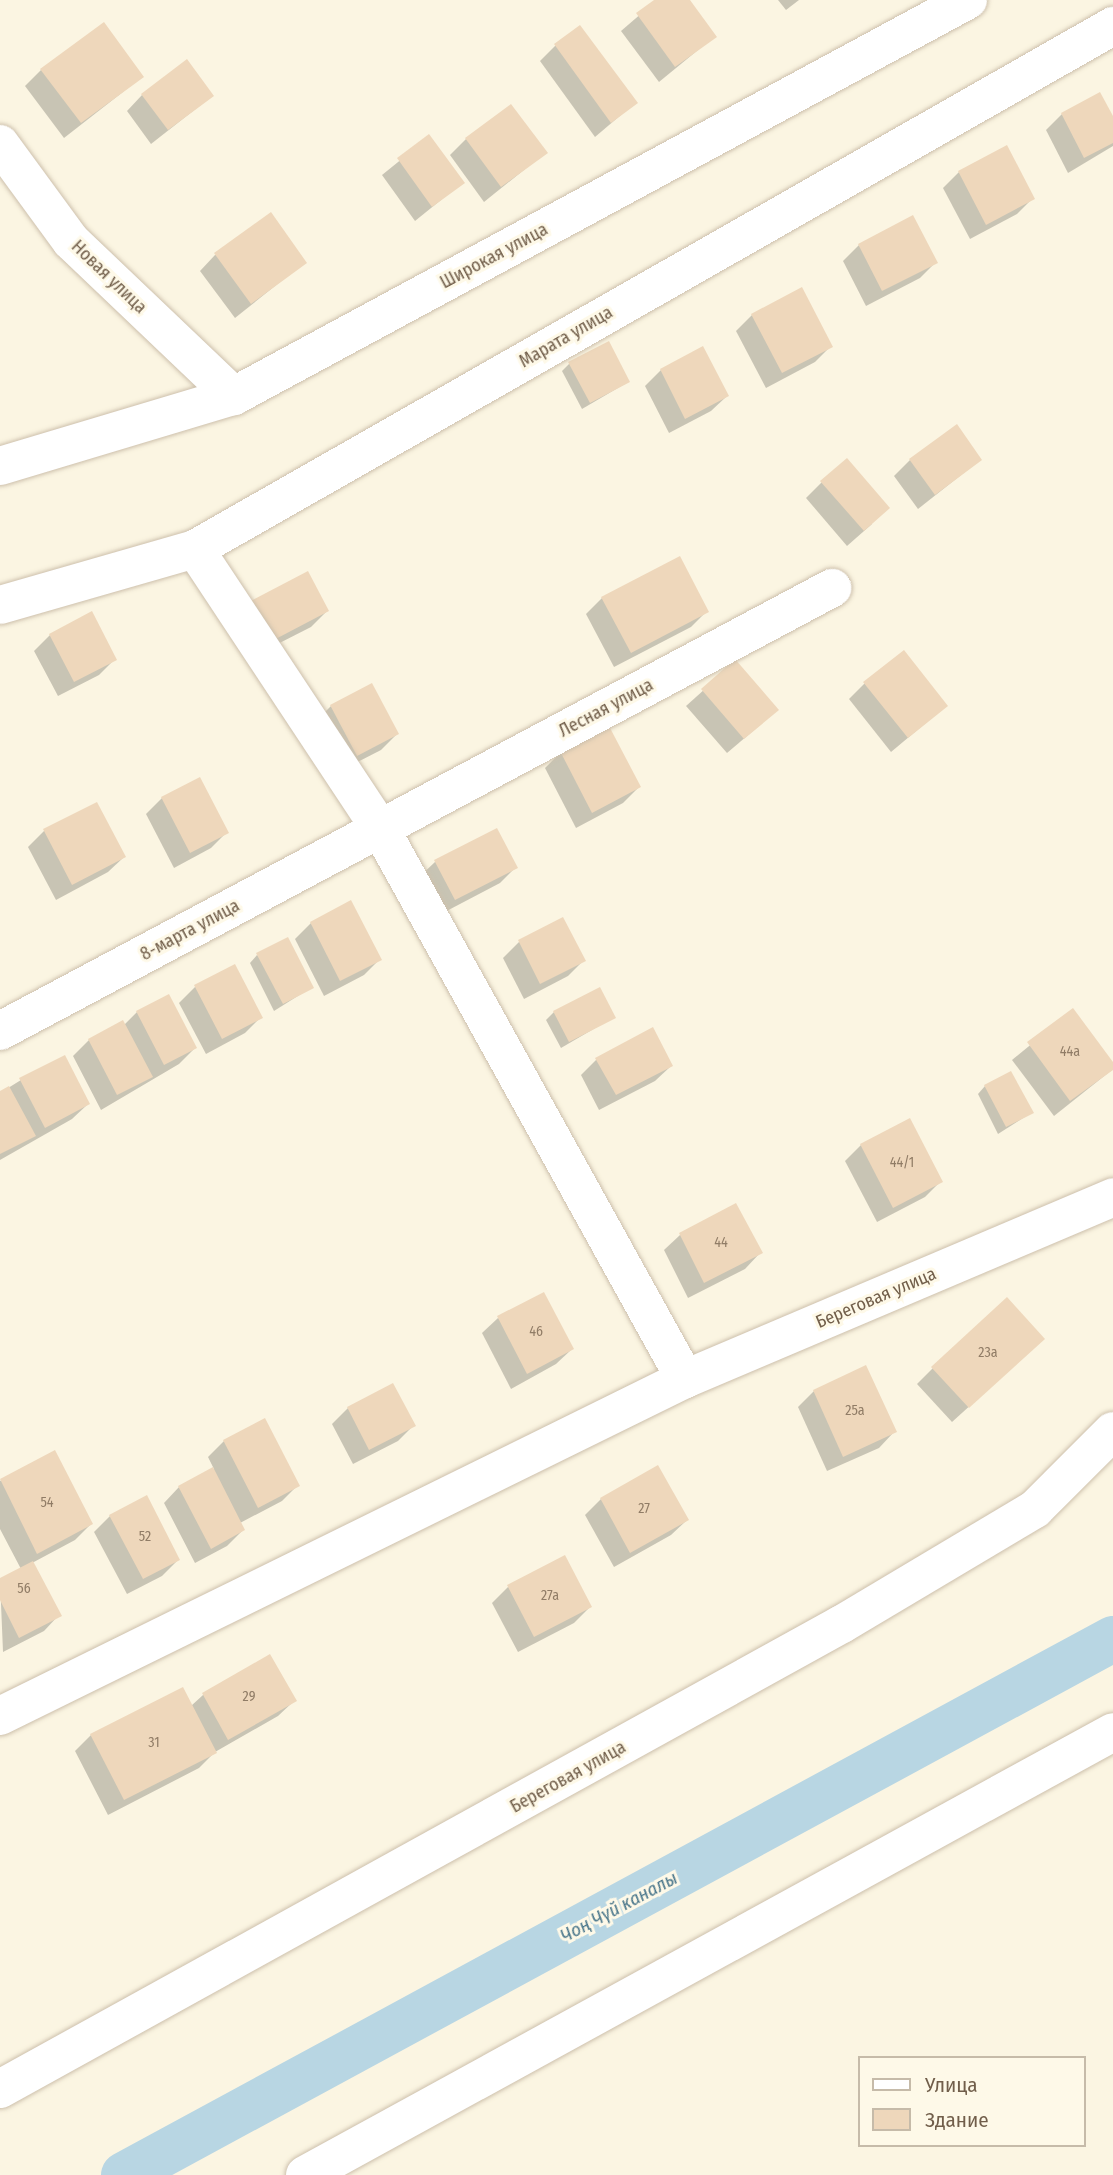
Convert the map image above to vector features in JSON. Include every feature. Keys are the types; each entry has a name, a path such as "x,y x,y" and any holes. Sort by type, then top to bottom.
{"street":[{"name":"Широкая улица","path":"0,466 234,396 968,0"},
{"name":"Марата улица","path":"0,605 195,549 1113,26"},
{"name":"Новая улица","path":"0,144 71,241 234,396"},
{"path":"195,549 380,828 685,1379"},
{"name":"Лесная улица","path":"380,828 832,588"},
{"name":"8-марта улица","path":"0,1031 380,828"},
{"name":"Береговая улица","path":"0,1716 685,1379 1113,1197"},
{"name":"Береговая улица","path":"0,2089 842,1624 1035,1509 1113,1431"},
{"path":"305,2175 1113,1732"}],"building":[{"path":"654,0 690,0 717,37 675,67 636,13"},
{"path":"104,22 144,77 81,123 40,69"},
{"path":"580,25 638,103 611,123 554,44"},
{"path":"187,59 214,96 168,130 141,94"},
{"path":"1100,92 1113,116 1113,143 1084,158 1061,113"},
{"path":"511,104 548,153 501,187 465,138"},
{"path":"429,134 465,183 432,207 397,158"},
{"path":"1007,145 1035,199 986,225 958,171"},
{"path":"271,212 307,263 251,304 214,253"},
{"path":"913,215 938,263 882,291 858,244"},
{"path":"802,287 833,347 782,373 751,314"},
{"path":"609,341 630,382 590,403 568,362"},
{"path":"703,346 729,396 685,419 660,369"},
{"path":"957,424 982,460 935,495 909,459"},
{"path":"847,458 890,508 864,531 820,481"},
{"path":"680,556 709,612 631,653 601,597"},
{"path":"308,571 329,611 268,643 247,603"},
{"path":"92,611 117,660 74,682 49,634"},
{"path":"904,650 948,706 908,738 863,682"},
{"path":"735,659 779,710 744,739 701,689"},
{"path":"372,683 399,734 357,756 330,705"},
{"path":"609,726 641,787 592,813 560,751"},
{"path":"200,777 229,833 190,853 161,797"},
{"path":"97,802 126,857 72,885 43,829"},
{"path":"497,828 518,868 455,900 434,860"},
{"path":"351,900 382,960 340,981 310,922"},
{"path":"563,917 586,961 540,984 518,940"},
{"path":"288,937 314,988 283,1004 256,953"},
{"path":"235,964 263,1018 222,1039 194,985"},
{"path":"600,987 616,1018 569,1042 553,1011"},
{"path":"169,994 197,1048 164,1065 136,1011"},
{"path":"1073,1008 1113,1062 1113,1070 1070,1101 1027,1042"},
{"path":"123,1020 153,1077 117,1095 88,1039"},
{"path":"653,1027 673,1066 616,1095 595,1058"},
{"path":"65,1055 90,1104 45,1128 19,1078"},
{"path":"1011,1071 1034,1113 1006,1127 984,1085"},
{"path":"9,1086 36,1136 0,1154 0,1091"},
{"path":"910,1118 943,1182 893,1208 860,1144"},
{"path":"736,1203 763,1253 704,1283 679,1233"},
{"path":"544,1292 574,1349 527,1374 497,1316"},
{"path":"1007,1297 1045,1339 969,1408 931,1367"},
{"path":"866,1365 897,1432 843,1457 813,1390"},
{"path":"393,1383 416,1426 369,1450 347,1407"},
{"path":"265,1418 300,1486 258,1508 223,1440"},
{"path":"55,1450 93,1524 37,1554 0,1479"},
{"path":"658,1465 689,1520 630,1553 600,1498"},
{"path":"213,1467 245,1530 211,1549 178,1486"},
{"path":"147,1495 180,1560 143,1579 109,1515"},
{"path":"565,1555 592,1607 534,1637 507,1585"},
{"path":"33,1561 62,1616 19,1638 0,1600 0,1578"},
{"path":"270,1654 297,1701 228,1740 202,1693"},
{"path":"183,1687 217,1753 124,1800 90,1734"}],"waterway":[{"name":"Чоң Чүй каналы","path":"124,2175 1113,1639"}]}
